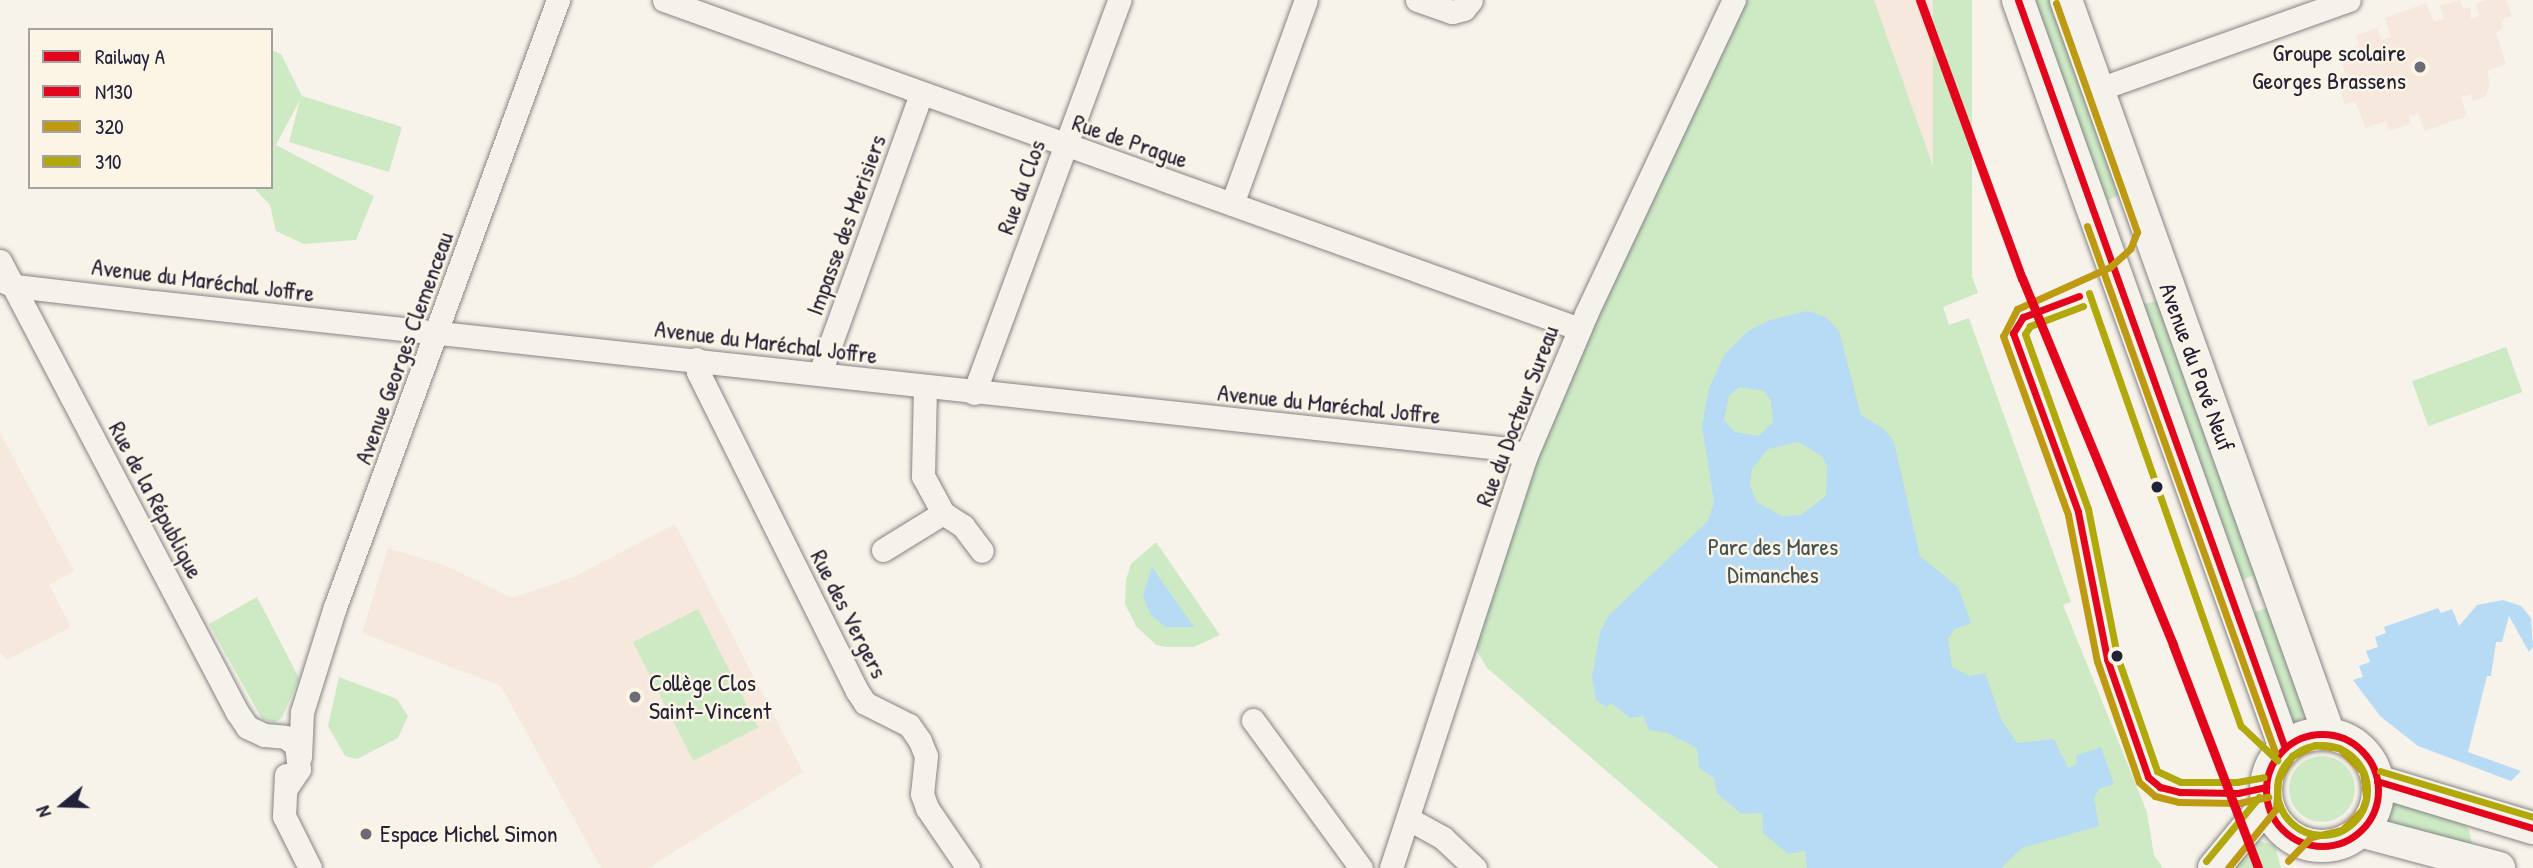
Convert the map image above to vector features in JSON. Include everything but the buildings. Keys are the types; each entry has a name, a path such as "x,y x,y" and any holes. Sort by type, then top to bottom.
{"main road":[{"name":"Avenue du Pavé Neuf","path":"2018,0 2285,748"},
{"name":"Avenue du Pavé Neuf","path":"2066,0 2329,734"},
{"path":"2313,734 2329,734 2356,746 2377,781 2371,816 2360,831 2340,843 2306,857 2285,833 2267,804 2267,777 2285,748 2313,734"},
{"path":"2377,781 2533,828"},
{"path":"2214,868 2267,804"},
{"path":"2360,831 2499,868"}],"street":[{"name":"Avenue Georges Clemenceau","path":"300,757 302,715 320,657 558,0"},
{"name":"Rue de Prague","path":"664,0 1580,328"},
{"name":"Rue du Clos","path":"974,393 1063,145 1119,0"},
{"path":"1232,204 1306,0"},
{"path":"1417,0 1452,12 1464,9 1471,0"},
{"name":"Rue du Docteur Sureau","path":"1391,868 1525,458 1580,328 1734,0"},
{"path":"2099,89 2349,0"},
{"name":"Impasse des Merisiers","path":"820,373 921,94"},
{"name":"Rue de la République","path":"0,261 8,283 237,712 247,727 264,735 285,737"},
{"name":"Avenue du Maréchal Joffre","path":"8,283 820,373 974,393 1509,449 1525,458"},
{"name":"Rue des Vergers","path":"696,359 857,691 865,703 909,725 920,741 926,756 922,794 927,808 968,868"},
{"path":"925,387 923,476 943,513 963,526 982,551"},
{"path":"883,550 943,513"},
{"name":"Avenue Georges Clemenceau","path":"285,737 302,715"},
{"path":"1253,720 1360,868"},
{"path":"285,737 296,745 300,757 299,769 286,788"},
{"path":"285,737 284,816 310,868"},
{"path":"1409,819 1443,838 1475,868"}],"shaded area":[{"path":"1874,0 1933,0 1933,311 1874,311"},
{"name":"Groupe scolaire Georges Brassens","path":"2460,0 2463,8 2471,8 2471,19 2479,16 2476,4 2486,0 2506,0 2512,16 2501,20 2503,28 2496,33 2506,64 2487,71 2490,84 2485,97 2472,101 2471,94 2461,97 2467,116 2425,131 2418,113 2409,116 2411,124 2389,131 2386,121 2366,128 2355,101 2345,105 2337,83 2347,79 2338,52 2359,45 2356,35 2377,28 2382,40 2391,37 2385,18 2426,3 2434,22 2444,19 2440,6"},
{"path":"0,433 74,571 49,585 71,627 7,660 0,652"},
{"name":"Collège Clos Saint-Vincent","path":"675,524 803,772 648,868 601,868 501,686 362,633 388,548 444,565 512,598 574,577"}],"green space":[{"name":"Parc des Mares Dimanches","path":"1741,0 1874,0 1978,293 1943,307 1949,325 1969,318 2071,602 2063,605 2147,812 2154,855 2163,868 1719,868 1487,668 1467,634 1525,458"},
{"path":"1933,0 1972,0 1972,291 1933,291"},
{"path":"2028,0 2054,0 2123,194 2108,200 2117,229 2111,231"},
{"path":"273,51 281,54 302,96 402,127 389,172 289,142 300,100 276,145 374,196 356,240 304,244 276,231 270,205 255,189 273,189"},
{"path":"2161,300 2264,593 2259,596 2253,576 2236,582 2135,306"},
{"path":"2506,347 2522,392 2428,426 2412,381"},
{"path":"1156,542 1220,635 1194,647 1165,647 1156,645 1136,626 1125,604 1126,580 1131,564"},
{"path":"257,597 299,678 282,718 274,723 262,719 209,624"},
{"path":"2269,607 2306,714 2293,725 2252,613"},
{"path":"698,609 758,728 693,761 633,642"},
{"path":"339,677 397,699 408,716 398,738 357,759 345,756 328,726"},
{"path":"2322,756 2335,759 2345,766 2352,776 2355,789 2352,802 2345,812 2335,819 2322,822 2309,819 2299,812 2292,802 2289,789 2292,776 2299,766 2309,759"},
{"path":"2393,800 2456,815 2469,830 2472,845 2388,822 2386,813"},
{"path":"2255,840 2275,845 2281,868 2228,868"}],"water":[{"path":"1808,311 1826,317 1839,331 1861,415 1884,429 1894,442 1920,556 1958,587 1971,623 1955,629 1948,639 1952,667 1969,676 1985,673 2002,721 2017,743 2054,739 2068,768 2077,764 2076,756 2101,747 2114,784 2099,789 2094,798 2099,826 2022,848 2001,868 1807,868 1805,851 1788,854 1763,833 1762,813 1741,814 1717,793 1714,778 1699,768 1697,748 1667,733 1649,730 1643,716 1630,718 1611,703 1606,707 1596,700 1592,677 1600,632 1609,615 1708,521 1714,502 1702,426 1709,388 1725,354 1748,331 1770,320","holes":["1740,387 1764,391 1771,401 1773,422 1759,436 1735,432 1724,420 1729,395","1798,442 1822,456 1827,466 1826,496 1801,515 1782,516 1757,502 1750,485 1752,469 1768,449"]},
{"path":"1152,567 1194,627 1165,627 1151,615 1143,596"},
{"path":"2503,600 2521,606 2531,618 2533,647 2529,652 2509,616 2502,642 2496,642 2491,676 2487,676 2468,752 2521,771 2511,781 2418,746 2380,716 2353,680 2363,677 2359,666 2370,662 2366,651 2378,647 2375,637 2386,633 2384,627 2438,608 2441,613 2452,609 2459,626 2477,605"}],"rail line":[{"name":"A","path":"1920,0 2022,278 2173,645 2258,868"}],"transit line":[{"name":"N130","path":"2018,0 2285,748"},
{"name":"320","path":"2056,3 2137,232 2130,249 2110,267 2017,309 2003,336 2068,515 2097,661 2139,782 2155,796 2179,802 2239,803 2268,797"},
{"name":"320","path":"2087,226 2275,752"},
{"name":"310","path":"2089,293 2241,726 2277,760"},
{"name":"N130","path":"2079,296 2023,317 2013,333 2078,512 2107,659 2148,777 2160,787 2180,792 2238,793 2266,787"},
{"name":"310","path":"2083,306 2030,326 2025,334 2088,509 2117,656 2157,771 2181,782 2237,782 2264,777"},
{"name":"N130","path":"2322,734 2343,738 2361,751 2374,769 2378,790 2374,811 2361,829 2343,842 2322,846 2301,842 2283,829 2270,811 2266,790 2270,769 2283,751 2301,738 2322,734"},
{"name":"320","path":"2228,868 2276,809 2278,780 2292,756 2315,745 2339,748 2363,772 2366,798 2362,810 2342,830 2311,837 2288,861"},
{"name":"310","path":"2322,745 2339,748 2354,758 2364,773 2367,790 2364,807 2354,822 2339,832 2322,835 2305,832 2290,822 2280,807 2277,790 2280,773 2290,758 2305,748 2322,745"},
{"name":"310","path":"2380,771 2533,817"},
{"name":"N130","path":"2377,781 2533,828"},
{"name":"310","path":"2206,861 2259,797"}],"place":[{"name":"Groupe scolaire Georges Brassens","path":"2420,67"},
{"name":"Collège Clos Saint-Vincent","path":"635,697"},
{"name":"Espace Michel Simon","path":"366,834"}]}
